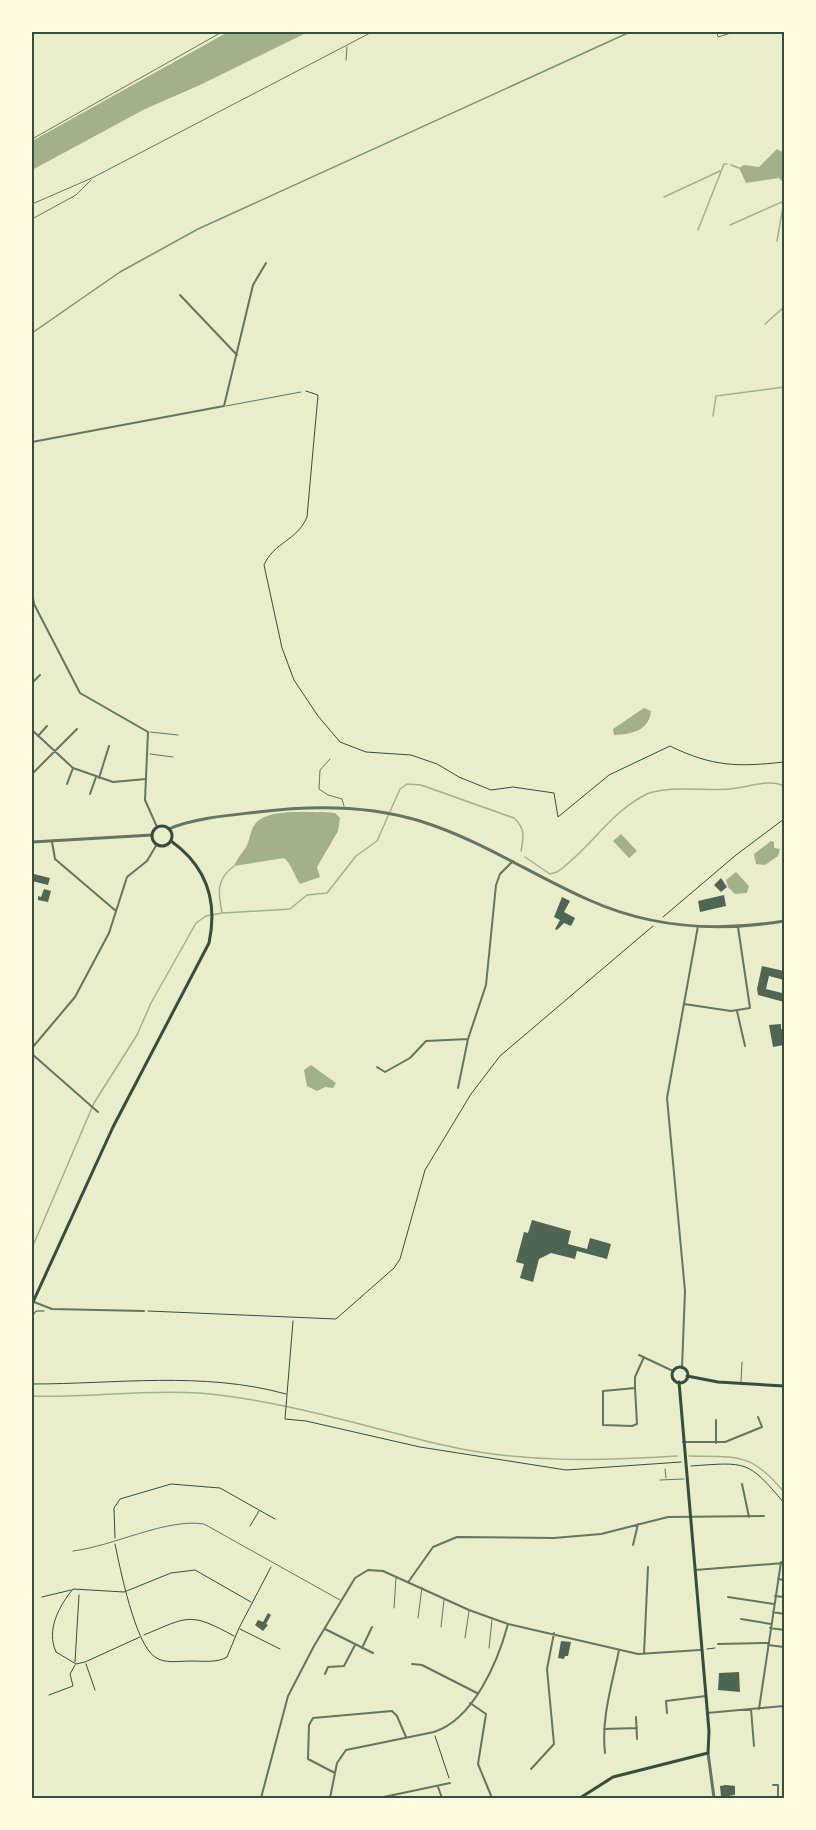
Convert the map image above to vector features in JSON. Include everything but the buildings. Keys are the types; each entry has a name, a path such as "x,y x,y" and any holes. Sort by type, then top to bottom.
{"main road":[{"path":"33,1302 113,1127 202,960 212,924 209,890 202,872 188,855 171,841 170,829 164,826 157,827 152,835 157,844 163,846 171,841"},
{"path":"679,1382 673,1379 673,1371 682,1368 687,1376"},
{"path":"679,1382 687,1376 741,1384 784,1386"},
{"path":"580,1798 613,1777 708,1753 706,1696 700,1650 679,1382"}],"street":[{"path":"32,442 224,406 253,285 266,262"},
{"path":"180,295 237,355"},
{"path":"32,592 34,604 80,693 148,732 145,800 157,827"},
{"path":"32,683 40,675"},
{"path":"38,736 46,726"},
{"path":"32,774 77,729"},
{"path":"32,730 72,768 117,782 146,779"},
{"path":"90,794 109,747"},
{"path":"67,784 72,768"},
{"path":"170,829 187,824 274,810 344,807 386,812 441,828 513,861 588,900 628,915 658,922 698,926 738,927 784,921"},
{"path":"32,842 152,835"},
{"path":"52,842 55,860 116,911"},
{"path":"32,1048 75,997 109,933 127,877 147,861 157,844"},
{"path":"458,1088 468,1039 486,986 496,885 500,874 513,861"},
{"path":"682,1368 685,1291 666,1111 698,926"},
{"path":"684,1004 736,1011 750,1008 752,1005 738,927"},
{"path":"736,1011 745,1046"},
{"path":"377,1067 385,1072 410,1058 426,1041 468,1039"},
{"path":"32,1054 98,1112"},
{"path":"33,1302 52,1309 144,1311"},
{"path":"639,1355 673,1371"},
{"path":"635,1388 603,1391 603,1425 632,1426 637,1424 635,1377 644,1357"},
{"path":"683,1442 725,1443 762,1427 758,1417"},
{"path":"716,1420 716,1443"},
{"path":"742,1484 748,1517"},
{"path":"409,1581 428,1552 451,1539 479,1536 531,1539 576,1536 601,1534 638,1524 689,1516 764,1516"},
{"path":"633,1545 638,1524"},
{"path":"694,1570 783,1563 775,1596 759,1709"},
{"path":"644,1654 648,1567"},
{"path":"261,1798 288,1696 355,1578 368,1570 378,1569 397,1576 469,1610 492,1618 619,1650 644,1654 700,1650"},
{"path":"778,1579 784,1580"},
{"path":"775,1596 784,1597"},
{"path":"728,1597 774,1604"},
{"path":"773,1612 784,1614"},
{"path":"741,1619 771,1624"},
{"path":"330,1798 340,1756 346,1750 434,1732 452,1724 470,1703 500,1654 508,1623"},
{"path":"362,1648 372,1627"},
{"path":"771,1628 784,1630"},
{"path":"325,1629 373,1653"},
{"path":"531,1769 554,1744 548,1669 554,1633"},
{"path":"718,1644 768,1644 784,1647"},
{"path":"325,1674 328,1667 344,1666 355,1645"},
{"path":"605,1753 603,1729 619,1650"},
{"path":"412,1664 422,1665 477,1692"},
{"path":"667,1713 666,1701 706,1696"},
{"path":"470,1703 486,1714 478,1764 492,1798"},
{"path":"707,1713 784,1706"},
{"path":"751,1709 754,1746"},
{"path":"335,1773 308,1759 309,1725 313,1719 392,1711 397,1716 406,1738"},
{"path":"636,1717 637,1739"},
{"path":"603,1729 637,1728"},
{"path":"708,1753 714,1798"},
{"path":"379,1798 450,1783"},
{"path":"773,1785 778,1785 778,1798"},
{"path":"438,1787 442,1798"}],"lane":[{"path":"32,138 222,32"},
{"path":"32,204 92,178 372,32"},
{"path":"717,32 718,37 734,32"},
{"path":"346,60 347,45"},
{"path":"32,219 76,195 92,178"},
{"path":"224,406 301,392"},
{"path":"148,732 178,735"},
{"path":"148,754 173,757"},
{"path":"330,759 320,770 319,789 328,795 342,799 344,807"},
{"path":"741,1384 742,1362"},
{"path":"665,1469 666,1483"},
{"path":"660,1480 686,1479"},
{"path":"73,1551 115,1543 190,1521 204,1524 342,1600"},
{"path":"394,1608 397,1576"},
{"path":"418,1618 422,1587"},
{"path":"441,1627 445,1598"},
{"path":"465,1638 469,1610"},
{"path":"489,1648 492,1618"}],"path":[{"path":"301,392 309,391 318,395 307,517 302,530 277,547 268,556 264,565 282,648 294,680 318,716 340,742 366,752 411,755 437,764 459,777 491,790 513,787 554,793 558,817 609,775 670,746 701,759 727,765 784,762"},
{"path":"144,1311 336,1319 394,1268 400,1259 425,1170 486,1073 500,1056 736,855 784,819"},
{"path":"32,1317 36,1311 48,1311"},
{"path":"293,1319 285,1419 306,1421 420,1447 566,1470 685,1462"},
{"path":"32,1384 210,1381 240,1383 288,1394"},
{"path":"694,1465 724,1464 750,1467 761,1475 784,1503"},
{"path":"273,1562 239,1628 227,1657 224,1659 165,1661 150,1653 124,1592 115,1543 114,1508 120,1499 171,1484 220,1488 275,1519"},
{"path":"250,1526 260,1509"},
{"path":"42,1597 73,1589 124,1592 171,1573 195,1570 252,1602"},
{"path":"73,1589 62,1603 54,1625 52,1639 56,1652 76,1664 183,1618 196,1618 236,1637"},
{"path":"49,1695 73,1686 70,1674 76,1664 79,1595"},
{"path":"239,1628 280,1649"},
{"path":"700,1650 715,1648 718,1644"},
{"path":"85,1662 95,1690"},
{"path":"434,1732 450,1783"}],"shaded area":[{"path":"228,32 308,32 145,109 32,170 32,141"},
{"path":"777,149 784,153 784,184 779,178 746,183 739,168 744,165 759,167"},
{"path":"644,708 651,711 650,718 643,727 627,734 614,735 613,729"},
{"path":"277,813 335,813 340,818 338,831 317,867 320,877 300,884 284,858 234,866 247,845 253,827 261,819"},
{"path":"621,834 637,851 629,858 613,841"},
{"path":"771,841 774,842 774,848 780,849 778,856 765,865 756,864 754,854"},
{"path":"736,872 749,886 747,893 735,894 728,887 726,880"},
{"path":"311,1065 336,1083 333,1088 325,1087 317,1091 307,1086 304,1070"}],"waterway":[{"path":"698,230 724,164 727,164"},
{"path":"731,165 739,168"},
{"path":"664,197 720,171"},
{"path":"730,225 784,201"},
{"path":"777,241 784,201"},
{"path":"765,324 784,307"},
{"path":"713,416 716,396 784,387"},
{"path":"525,857 550,874 557,872 580,853 622,810 634,801 655,791 730,789 765,783 784,786"},
{"path":"223,913 290,909 307,895 327,893 356,856 377,841 400,789 407,784 421,785 514,818 523,833 521,851"},
{"path":"32,1248 94,1103 137,1035 151,1003 196,923 206,916 222,913 221,881 234,866"},
{"path":"32,1396 199,1393 261,1401 443,1445 501,1455 560,1459 677,1456"},
{"path":"689,1456 742,1459 762,1470 784,1492"}],"railway":[{"path":"32,333 120,272 198,229 630,32"}]}
